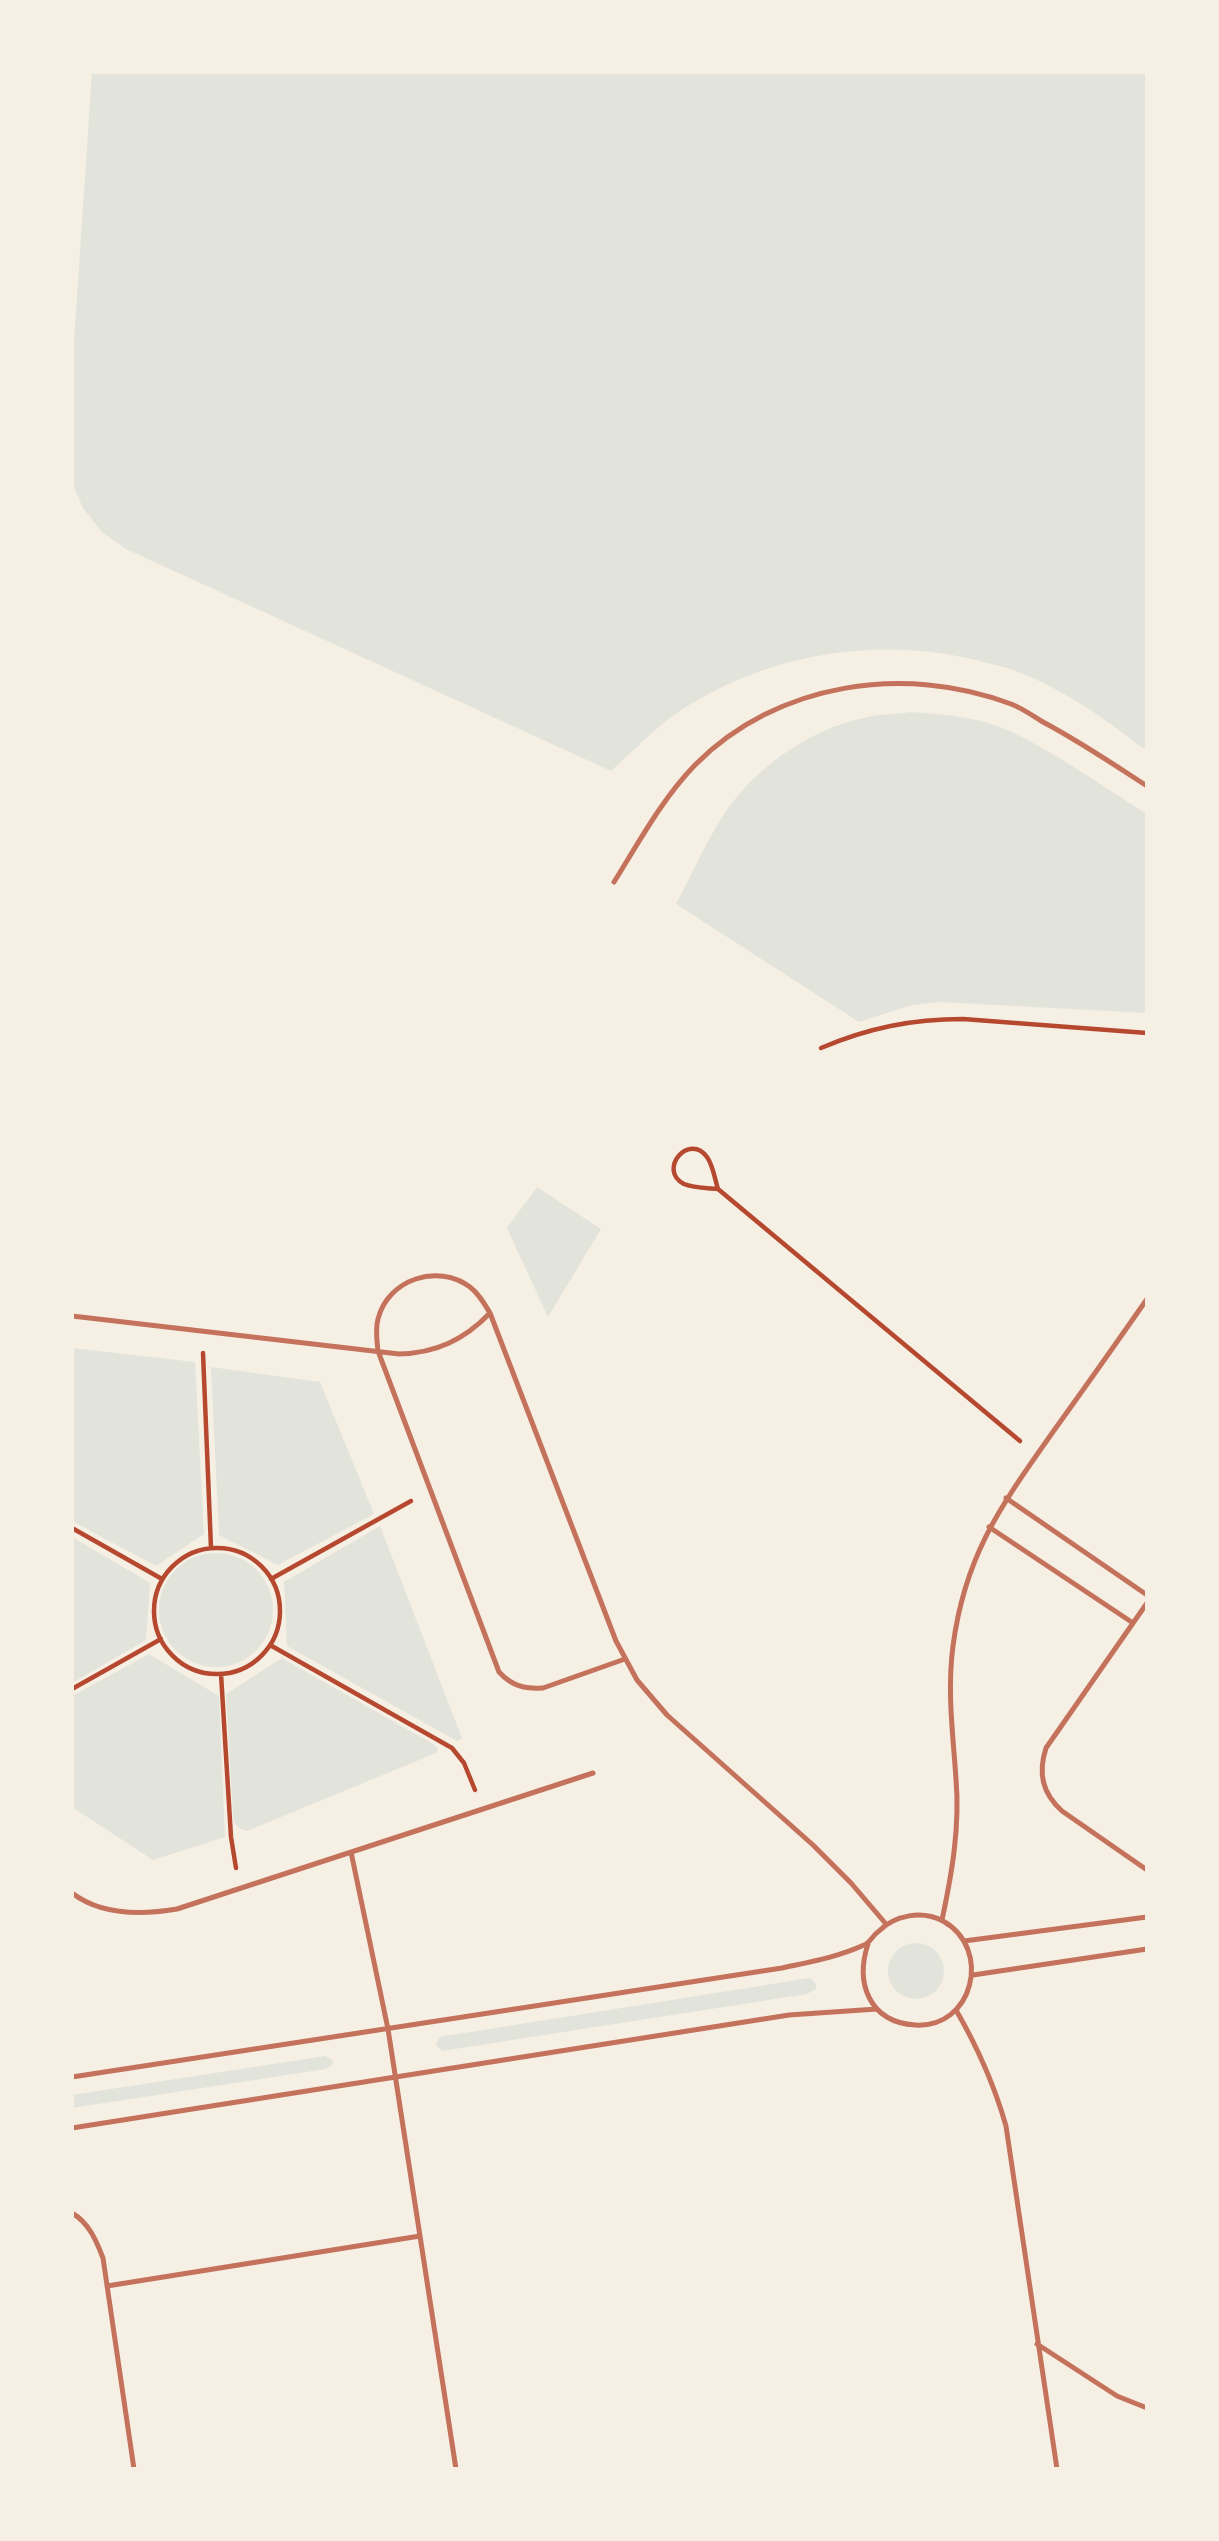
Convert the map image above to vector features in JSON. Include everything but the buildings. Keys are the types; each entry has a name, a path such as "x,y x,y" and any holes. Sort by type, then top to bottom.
{"lane":[{"path":"614,882 660,808 696,765 740,729 791,703 845,687 902,682 958,688 1013,705 1062,732 1147,786"},
{"path":"625,1660 543,1688 529,1689 507,1680 494,1662 378,1351 378,1319 384,1304 394,1291 423,1276 440,1275 456,1279 482,1298 608,1622 637,1680 667,1715 851,1882 886,1924"},
{"path":"942,1920 952,1874 957,1827 950,1689 953,1647 960,1605 971,1565 1006,1498 1147,1299"},
{"path":"72,1317 378,1351 419,1353 458,1339 475,1328 490,1313"},
{"path":"1006,1498 1147,1595"},
{"path":"989,1527 1133,1623"},
{"path":"1147,1603 1046,1748 1041,1775 1045,1789 1062,1811 1147,1870"},
{"path":"72,1893 100,1907 125,1912 151,1913 177,1909 593,1773"},
{"path":"351,1852 388,2029 456,2469"},
{"path":"923,1915 942,1920 964,1941 971,1957 972,1975 967,1994 956,2010 938,2022 916,2026 895,2021 877,2009 866,1994 862,1961 867,1944 886,1924 904,1916 923,1915"},
{"path":"964,1941 1147,1917"},
{"path":"72,2077 782,1968 867,1944"},
{"path":"972,1975 1147,1949"},
{"path":"72,2128 789,2015 877,2009"},
{"path":"956,2010 977,2046 994,2085 1006,2126 1057,2469"},
{"path":"72,2214 79,2217 94,2236 103,2258 134,2469"},
{"path":"107,2286 420,2236"},
{"path":"1037,2344 1116,2396 1147,2409"}],"path":[{"path":"821,1048 876,1027 934,1019 1147,1033"},
{"path":"718,1189 708,1158 700,1150 688,1149 678,1154 673,1165 676,1176 685,1184 718,1189 1037,1455"},
{"path":"202,1331 211,1548"},
{"path":"271,1579 430,1490"},
{"path":"72,1528 162,1580"},
{"path":"211,1548 246,1555 263,1568 271,1579 277,1592 280,1619 270,1644 261,1656 249,1665 221,1674 206,1673 179,1661 160,1639 153,1609 156,1594 162,1580 178,1561 188,1555 211,1548"},
{"path":"72,1689 160,1639"},
{"path":"270,1644 452,1748 464,1763 482,1809"},
{"path":"221,1674 231,1837 241,1888"}],"shaded area":[{"path":"92,72 1147,72 1147,751 1072,698 1011,669 940,653 858,651 817,656 738,680 701,698 666,721 611,771 126,549 102,532 83,508 72,483 72,371"},
{"path":"910,712 967,718 1000,727 1057,757 1147,814 1147,1013 940,1002 912,1005 859,1022 676,904 721,819 749,784 784,753 846,722"},
{"path":"537,1187 601,1229 548,1317 507,1228"},
{"path":"72,1348 195,1362 204,1534 156,1566 72,1521"},
{"path":"211,1367 320,1382 374,1514 278,1565 219,1535"},
{"path":"380,1526 462,1738 457,1741 287,1646 284,1582"},
{"path":"72,1537 150,1583 146,1640 72,1683"},
{"path":"216,1553 238,1558 256,1570 268,1588 273,1610 268,1632 256,1650 238,1662 216,1667 194,1662 176,1650 164,1632 159,1610 164,1588 176,1570 194,1558"},
{"path":"149,1654 219,1696 225,1837 153,1860 72,1807 72,1696"},
{"path":"282,1658 433,1744 438,1749 436,1753 247,1831 239,1828 233,1816 226,1694"},
{"path":"916,1943 927,1945 936,1951 942,1960 942,1982 936,1991 927,1997 916,1999 905,1997 896,1991 890,1982 888,1971 890,1960 896,1951 905,1945"},
{"path":"810,1978 816,1984 816,1989 807,1994 442,2051 436,2045 439,2037"},
{"path":"325,2056 333,2061 326,2069 72,2108 72,2095"}]}
